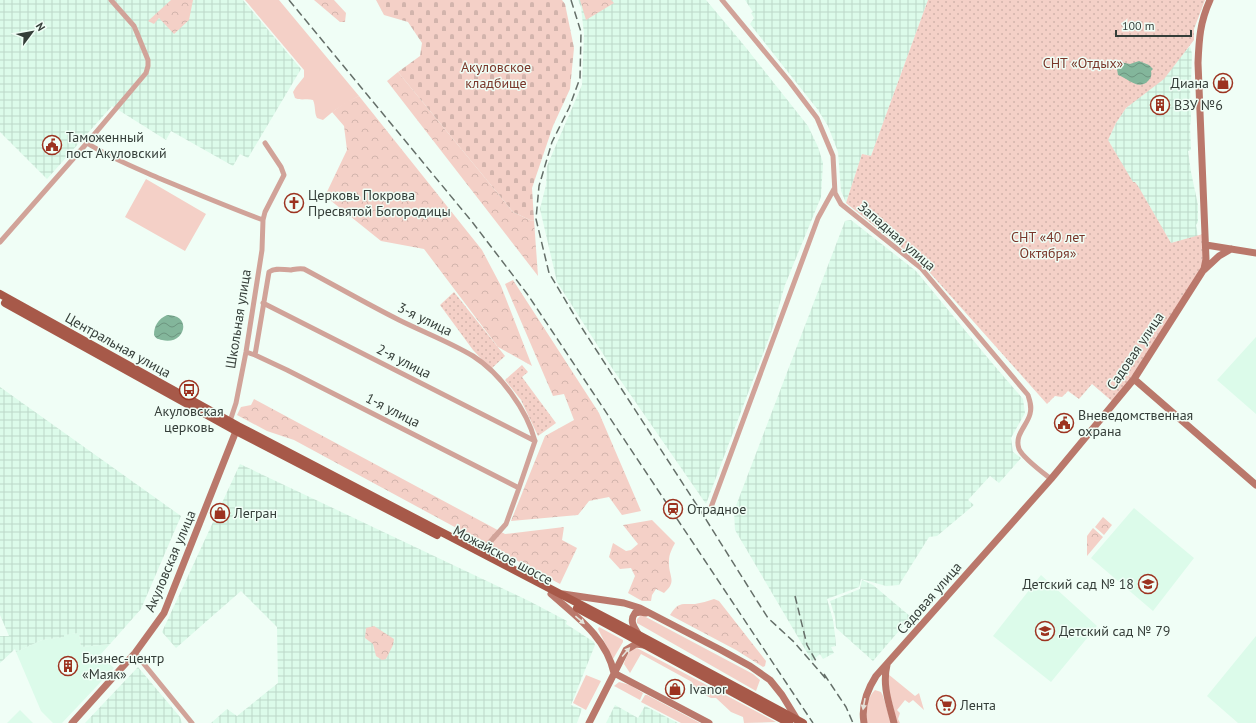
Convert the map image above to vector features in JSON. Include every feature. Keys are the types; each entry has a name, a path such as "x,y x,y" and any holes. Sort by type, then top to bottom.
{"main road":[{"name":"Центральная улица","path":"0,294 227,420"},
{"name":"Центральная улица","path":"0,300 203,413"},
{"name":"Можайское шоссе","path":"203,413 237,428 481,552 639,634 803,723"},
{"name":"Можайское шоссе","path":"227,420 237,428 551,594 789,723"}],"street":[{"path":"0,242 146,73 148,60 134,26 111,0"},
{"name":"Западная улица","path":"722,0 789,81 817,118 833,156 835,193 841,204 921,268 1028,395 1031,406 1030,414 1018,439 1019,449 1051,479"},
{"name":"Садовая улица","path":"870,686 876,676 1051,479 1134,379 1206,264 1198,39 1204,14 1210,0"},
{"path":"87,143 97,150 123,163 262,220"},
{"name":"Школьная улица","path":"227,420 236,403 246,352 262,250 262,220 284,174 265,143"},
{"path":"710,510 816,224 835,188"},
{"path":"1206,245 1256,253"},
{"path":"1202,272 1219,256 1231,249"},
{"name":"3-я улица","path":"263,303 269,272 272,269 304,269 397,319 472,355 497,377 517,400 532,431 535,441"},
{"path":"255,355 263,303"},
{"name":"2-я улица","path":"263,303 535,441"},
{"name":"1-я улица","path":"246,352 287,370 519,488"},
{"path":"1134,379 1256,485"},
{"name":"Акуловская улица","path":"72,723 135,653 164,613 237,428"},
{"path":"481,552 506,524 535,441"},
{"path":"560,593 624,603 640,608 721,650 763,674 770,680 782,695 800,723"},
{"path":"551,594 591,628 603,645 613,665 614,673"},
{"path":"639,634 632,625 632,618 635,613 640,612 652,614"},
{"path":"589,723 626,650 636,644 646,646"},
{"path":"135,653 192,723"},
{"path":"887,665 885,690 894,723"},
{"path":"614,673 709,723"},
{"path":"864,723 864,708 870,686 879,685 885,690"}],"shaded area":[{"path":"0,0 243,0 301,69 248,158 240,154 233,166 171,131 166,140 112,106 47,179 0,132"},
{"path":"578,0 706,0 808,126 818,147 823,163 821,197 785,285 772,330 706,504 612,368 557,282 540,209 546,185 547,166 582,85 584,34 581,7"},
{"path":"745,0 928,0 871,156 862,154 846,203 841,191 838,152 828,126 818,110 750,24 754,18 751,13 753,12"},
{"path":"1190,46 1192,54 1190,85 1191,150 1188,151 1198,205 1198,222 1196,225 1198,237 1171,243 1108,140 1116,123 1126,108"},
{"path":"851,220 916,271 1023,399 1025,413 1011,438 1013,452 1021,458 999,483 990,476 968,500 974,505 937,536 929,537 899,585 886,586 861,579 859,587 827,599 833,620 836,646 831,647 834,653 823,659 820,654 812,661 735,530 734,511 845,221"},
{"path":"1256,337 1256,414 1217,380"},
{"path":"0,387 181,516 141,609 110,644 81,647 79,633 64,635 64,637 42,640 16,652 15,649 0,663 0,636 9,636 0,615"},
{"path":"240,464 529,601 567,621 566,624 594,642 595,645 571,705 582,709 577,723 211,723 227,709 237,716 278,683 277,627 241,591 176,648 162,632"},
{"name":"Детский сад № 18","path":"1134,508 1194,558 1153,611 1091,558"},
{"name":"Детский сад № 79","path":"1041,575 1097,626 1051,682 993,636"},
{"path":"862,580 873,585 911,617 873,661 836,628 835,617 830,601 860,589"},
{"path":"79,633 81,647 110,644 101,656 114,668 62,723 53,723 41,711 16,652 42,640"},
{"path":"1256,636 1256,723 1238,723 1207,696"},
{"path":"138,667 180,717 182,723 85,723"},
{"path":"615,705 638,718 645,706 678,723 606,723"},
{"path":"20,710 33,723 7,723"}],"green space":[{"path":"171,0 193,0 189,20 174,34 159,18 154,24 148,21"},
{"path":"245,0 279,0 359,96 331,113 323,120 317,118 313,100 295,98 293,92 304,77 304,70"},
{"path":"314,0 334,0 346,13 345,22 340,22"},
{"name":"Акуловское кладбище","path":"376,0 562,0 565,4 574,48 570,89 553,126 532,188 534,220 532,221 513,212 398,72 420,56 422,43 408,22 384,15"},
{"path":"580,0 611,0 614,3 586,20"},
{"name":"СНТ «40 лет Октября»","path":"928,0 1205,0 1194,29 1194,40 1164,79 1126,108 1116,123 1108,140 1133,182 1135,182 1138,186 1171,243 1203,234 1204,264 1131,378 1113,402 1092,384 1079,399 1068,391 1062,397 1055,396 1047,404 923,265 846,203 862,154 871,156"},
{"path":"398,72 513,212 532,221 534,220 538,276 387,81"},
{"path":"359,96 482,250 501,286 532,366 498,347 424,249 381,241 325,196 347,150 344,126 332,112 346,102"},
{"path":"146,179 206,214 185,251 125,217"},
{"path":"513,280 599,413 641,511 622,515 609,497 589,501 578,515 511,521 545,436 574,420 564,394 553,396 505,284"},
{"path":"454,292 505,356 491,369 473,350 440,305"},
{"path":"522,365 528,372 522,377 556,423 538,436 521,400 505,380"},
{"path":"254,399 505,534 564,527 562,540 577,548 560,584 294,440 267,431 237,415 241,407 251,405"},
{"path":"1103,517 1112,525 1104,535 1095,527"},
{"path":"652,520 675,543 669,558 671,585 664,593 656,589 652,595 651,601 642,601 628,593 635,576 631,568 620,569 609,557 613,543 626,551 631,550 638,544 623,525"},
{"path":"1093,528 1103,537 1087,556 1087,536"},
{"path":"714,599 719,601 766,661 765,666 763,667 736,650 670,615 675,608 680,605 695,604"},
{"path":"640,616 644,616 753,674 760,680 756,691 637,623 637,619"},
{"path":"374,626 394,639 393,645 386,659 382,660 376,656 373,644 365,638 366,628"},
{"path":"599,627 623,640 613,659 598,629"},
{"path":"637,648 776,722 744,723 743,717 731,712 716,698 711,698 701,693 701,689 699,688 697,690 691,686 692,682 641,654 630,673 624,664 630,652"},
{"path":"888,674 915,696 919,693 924,710 913,700 909,703 905,700 897,710 900,713 898,719 900,723 897,723 887,682"},
{"path":"586,675 601,681 586,710 573,703"},
{"path":"619,682 630,685 643,693 640,700 614,686"},
{"path":"875,690 881,692 883,696 891,723 867,723 868,701"},
{"path":"645,695 700,723 681,723 641,702"}],"water":[{"path":"1139,61 1149,65 1153,69 1151,71 1150,78 1144,84 1140,85 1132,83 1118,75 1117,69 1120,62 1130,64"},
{"path":"167,315 175,316 181,320 183,324 183,330 180,335 176,339 170,341 158,339 154,335 157,323"}],"railway":[{"path":"289,0 473,223 528,295 813,723"},
{"path":"571,0 581,32 580,78 569,108 552,142 539,186 536,219 549,273 582,328 768,618 794,642 827,680"},
{"path":"795,596 807,645 816,661"},
{"path":"824,674 846,707 853,723"}],"place":[{"name":"Диана","path":"1223,83"},
{"name":"ВЗУ №6","path":"1160,105"},
{"name":"Таможенный пост Акуловский","path":"52,145"},
{"name":"Церковь Покрова Пресвятой Богородицы","path":"294,203"},
{"name":"Акуловская церковь","path":"189,390"},
{"name":"Вневедомственная охрана","path":"1064,423"},
{"name":"Отрадное","path":"673,509"},
{"name":"Легран","path":"220,513"},
{"name":"Детский сад № 18","path":"1148,584"},
{"name":"Детский сад № 79","path":"1045,631"},
{"name":"Бизнес-центр «Маяк»","path":"68,666"},
{"name":"Ivanor","path":"675,689"},
{"name":"Лента","path":"946,705"}],"park label":[{"name":"СНТ «Отдых»","path":"1083,63"}]}
